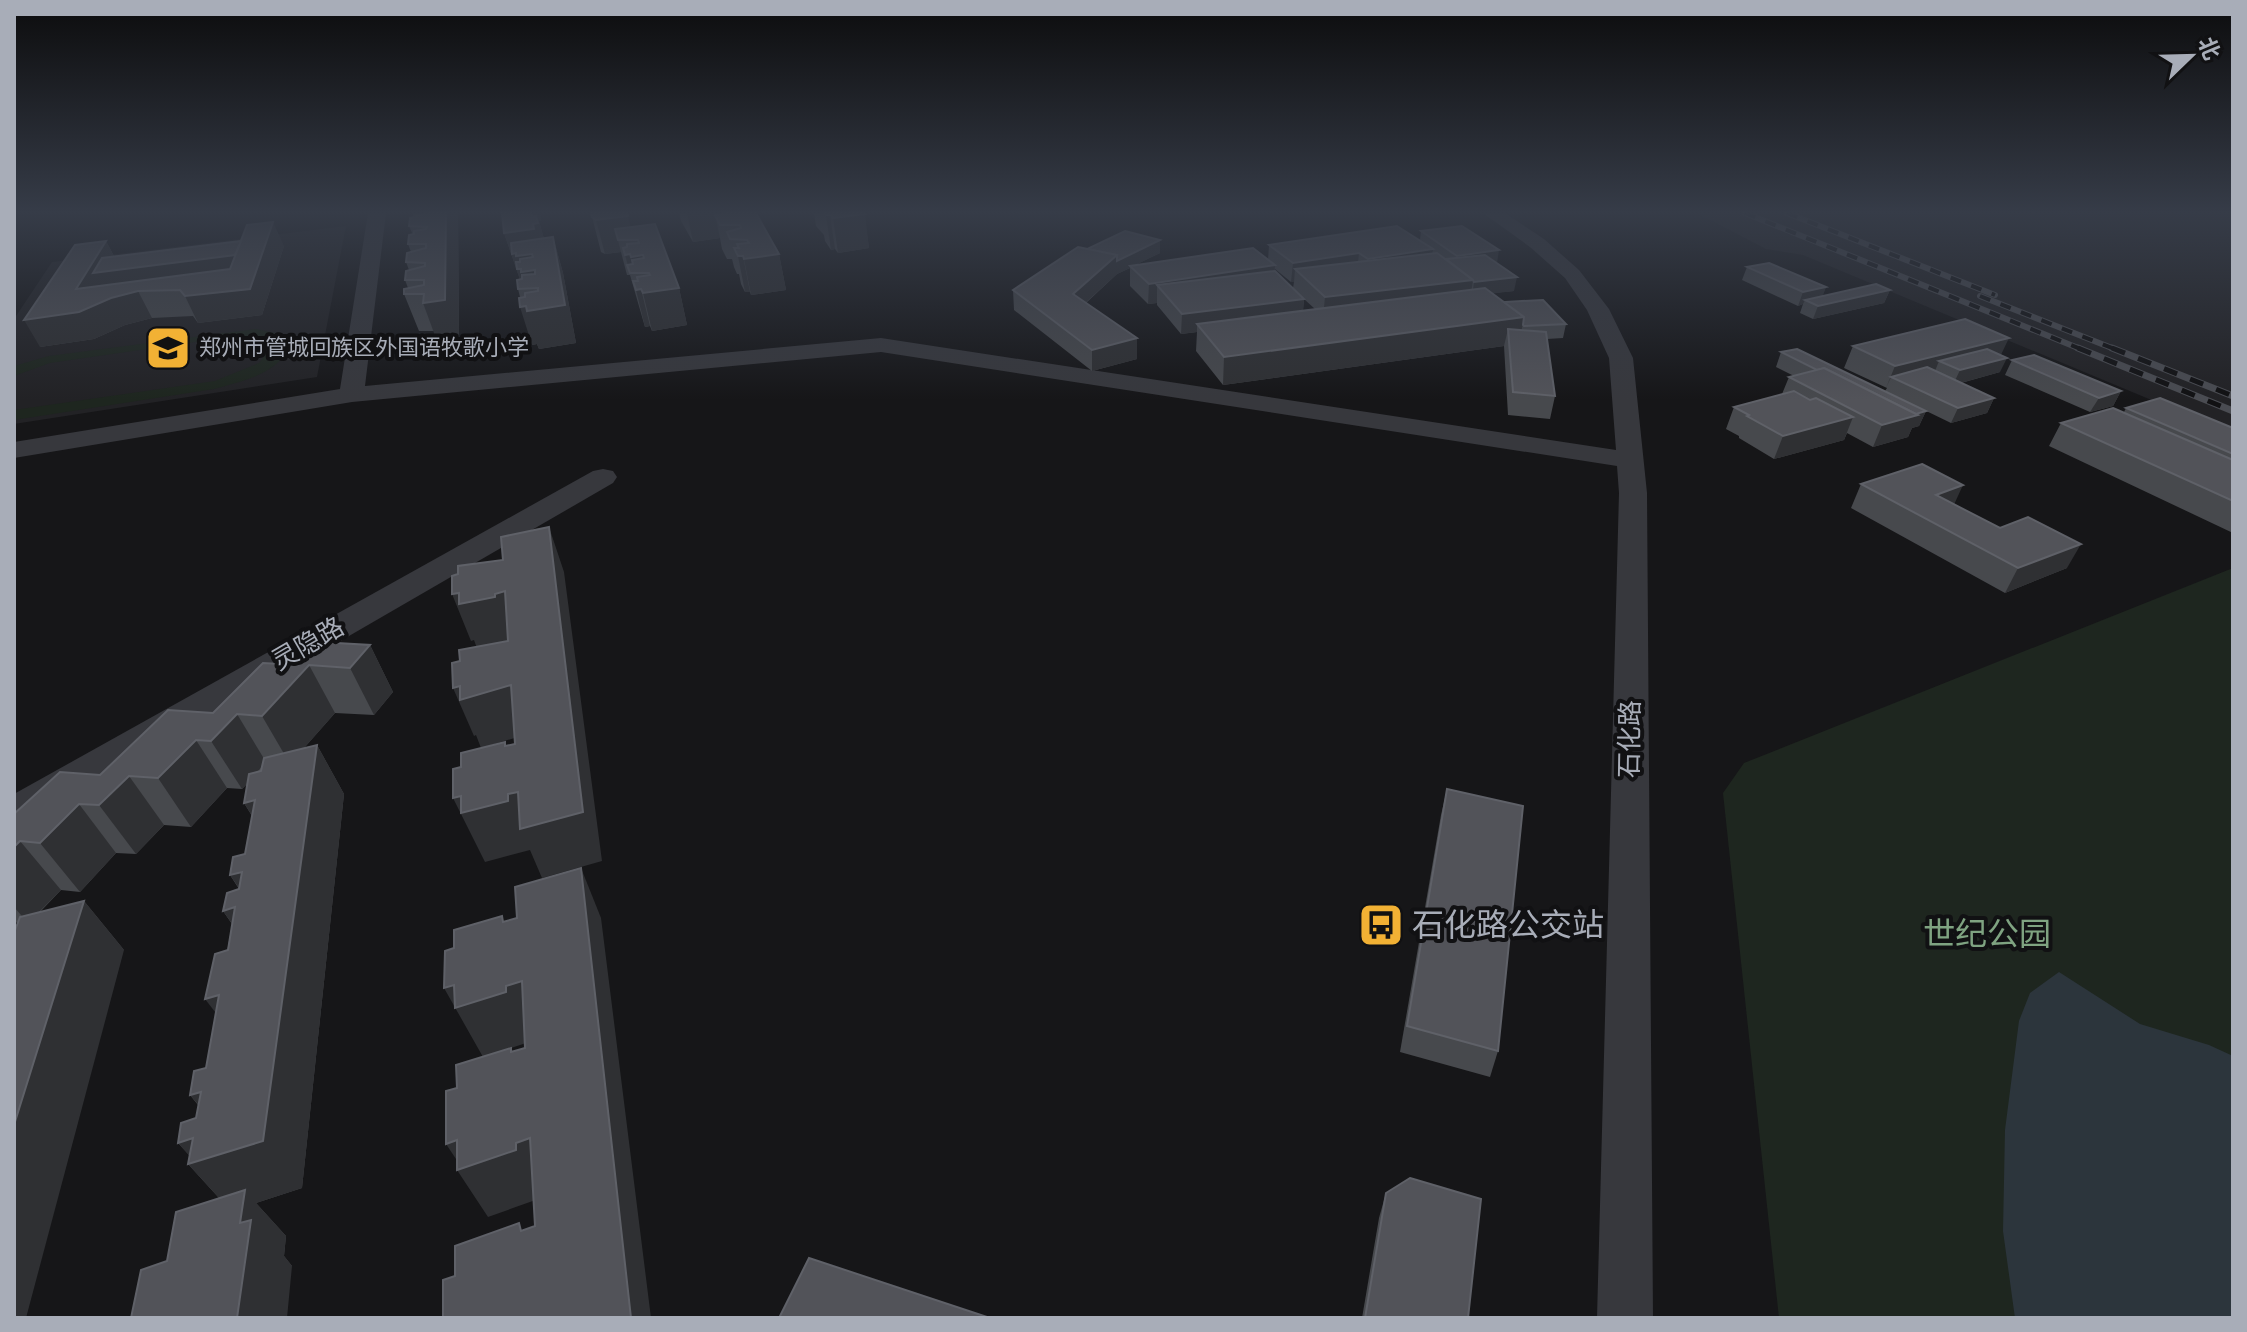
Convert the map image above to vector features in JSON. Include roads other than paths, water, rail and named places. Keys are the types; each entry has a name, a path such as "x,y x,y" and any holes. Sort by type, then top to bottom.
{"street":[{"path":"352,395 368,275"},
{"name":"石化路","path":"1569,275 1598,309 1621,358 1633,493 1625,1318"},
{"path":"14,450 352,395 881,345 1630,460"},
{"name":"灵隐路","path":"14,812 603,477"}],"railway":[{"path":"1898,275 2083,350"},
{"path":"1945,275 1995,295"},
{"path":"1980,296 2117,350"},
{"path":"2078,348 2233,411"},
{"path":"2112,348 2233,396"}],"place":[{"name":"郑州市管城回族区外国语牧歌小学","path":"168,348"},
{"name":"石化路公交站","path":"1381,925"}],"park label":[{"name":"世纪公园","path":"1987,934"}]}
